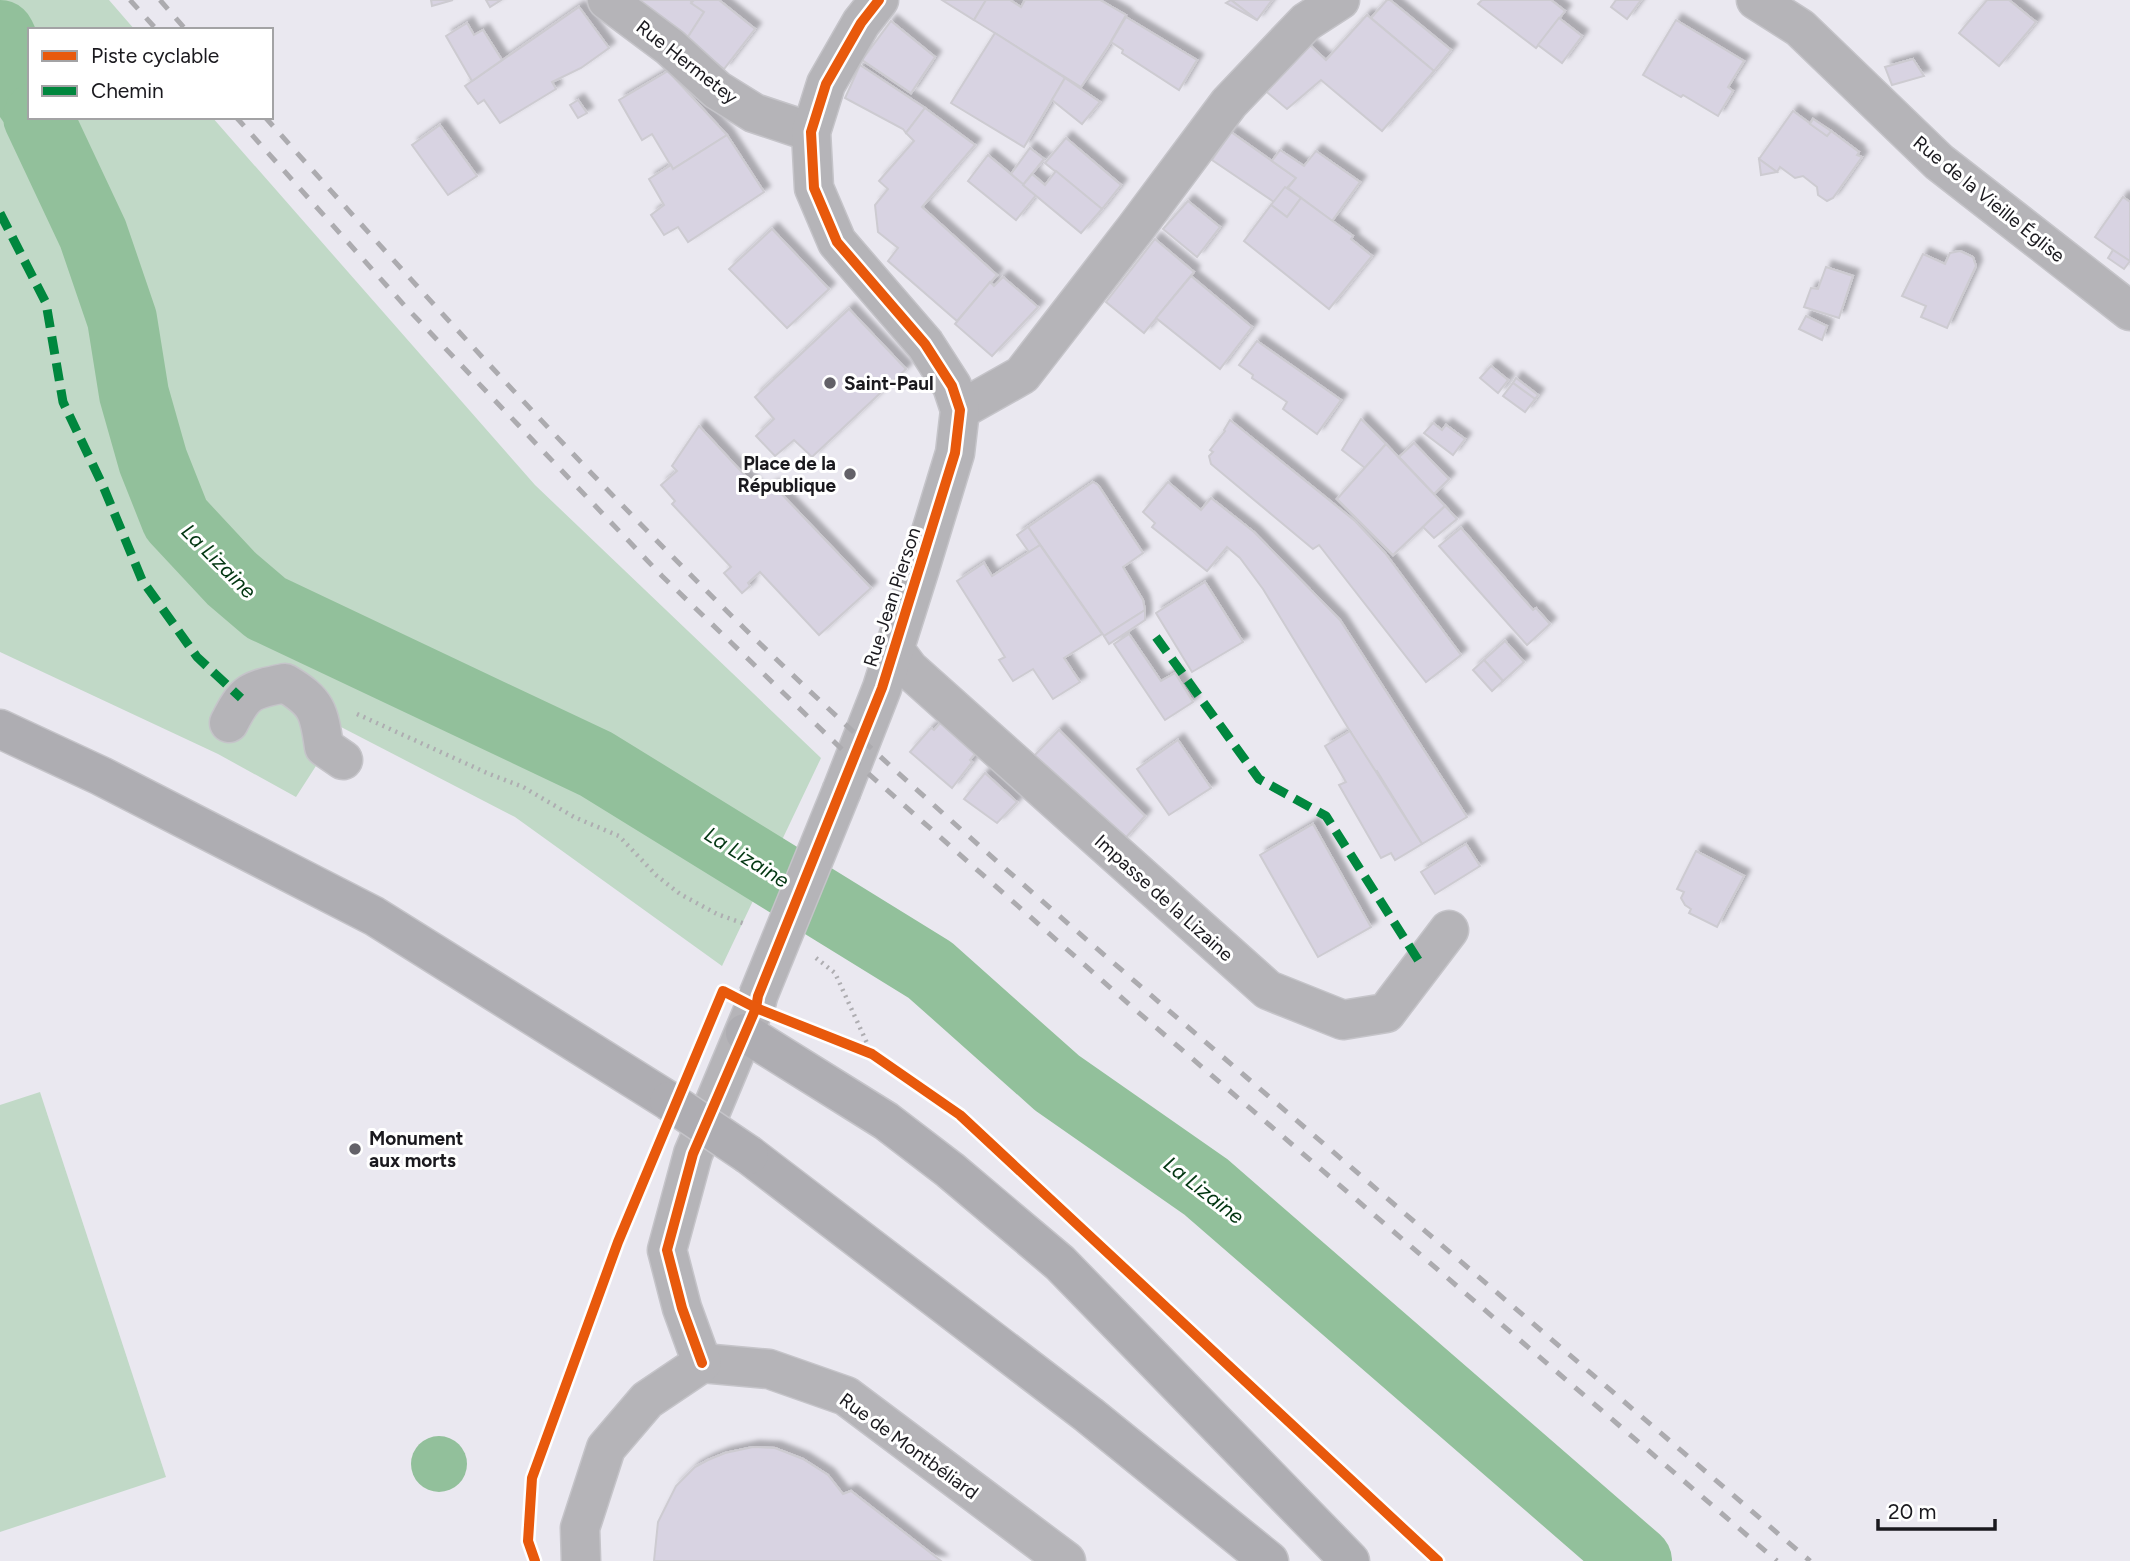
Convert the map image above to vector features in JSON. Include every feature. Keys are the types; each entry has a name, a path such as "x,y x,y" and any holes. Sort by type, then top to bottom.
{"main road":[{"path":"0,729 101,776 374,916 669,1101 749,1155 1089,1415 1269,1561"},
{"path":"745,1033 886,1121 950,1170 1060,1263 1350,1561"}],"street":[{"name":"Rue Hermetey","path":"607,0 670,47 717,90 754,113 811,132"},
{"path":"879,0 861,23 826,84 811,132 814,188 837,242 925,344 952,386 960,410 1022,375 1229,103 1306,22 1339,0"},
{"name":"Rue de la Vieille Église","path":"1756,0 1800,28 1939,162 2130,311"},
{"name":"Rue Jean Pierson","path":"702,1363 682,1308 667,1250 693,1154 745,1033 882,688 955,453 960,410"},
{"name":"Impasse de la Lizaine","path":"894,649 909,669 1268,990 1343,1020 1386,1013 1449,930"},
{"path":"229,723 241,698 261,688 285,683 306,696 318,714 324,747 343,760"},
{"path":"581,1561 580,1528 606,1448 647,1400 702,1363"},
{"name":"Rue de Montbéliard","path":"702,1363 769,1368 846,1396 1066,1561"}],"path":[{"path":"318,714 362,715 486,773 523,787 574,817 619,835 649,868 680,894 717,914 755,928"},
{"path":"811,955 835,973 872,1054"}],"shaded area":[{"path":"0,0 109,0 133,28 28,28 28,119 214,119 535,485 821,758 722,966 515,817 341,727 296,797 218,754 0,652"},
{"path":"40,1092 166,1477 0,1532 0,1105"},
{"path":"433,1436 445,1436 455,1440 463,1448 467,1464 463,1480 455,1488 445,1492 433,1492 423,1488 415,1480 411,1470 411,1458 415,1448 423,1440"}],"building":[{"path":"431,0 453,0 432,6"},
{"path":"486,0 501,0 490,7"},
{"path":"634,0 690,0 704,12 686,40"},
{"path":"694,0 719,0 755,29 724,69 686,40 704,12 691,3"},
{"path":"942,0 986,0 974,20"},
{"path":"986,0 1010,0 1021,7 1025,0 1100,0 1126,15 1081,87 974,20"},
{"path":"1231,0 1272,0 1257,20"},
{"path":"1231,0 1257,20 1226,3"},
{"path":"1387,0 1451,50 1434,71 1371,18"},
{"path":"1482,0 1551,0 1565,11 1536,48 1478,4"},
{"path":"1616,0 1641,0 1627,19 1611,7"},
{"path":"1987,0 2009,0 2036,22 1999,66 1959,33"},
{"path":"579,7 609,48 581,68 552,82 556,89 500,123 484,100 478,104 465,86"},
{"path":"1367,15 1434,71 1382,131 1321,80 1287,109 1262,88 1310,45 1326,60"},
{"path":"1126,17 1197,60 1179,90 1122,53 1123,50 1111,42"},
{"path":"1559,18 1582,36 1562,63 1538,45"},
{"path":"1676,20 1744,61 1728,87 1733,91 1718,116 1643,75"},
{"path":"891,21 935,57 911,93 862,60"},
{"path":"467,23 474,35 483,30 502,60 472,81 446,36"},
{"path":"995,33 1065,78 1024,147 951,103"},
{"path":"1913,59 1924,76 1892,85 1885,67"},
{"path":"860,65 925,108 906,133 845,98"},
{"path":"668,71 727,135 673,169 652,134 642,140 619,100"},
{"path":"1065,78 1100,102 1082,124 1052,100"},
{"path":"578,100 587,113 578,118 570,105"},
{"path":"925,108 975,145 922,207 997,275 957,321 888,261 898,248 878,232 875,205 888,189 879,181 914,141 906,133"},
{"path":"1793,111 1827,136 1831,131 1862,157 1833,198 1827,201 1818,195 1817,187 1803,176 1795,178 1780,167 1777,172 1759,159"},
{"path":"1813,119 1831,131 1827,136 1810,124"},
{"path":"440,125 477,176 448,195 412,145"},
{"path":"1231,132 1296,178 1274,202 1212,160"},
{"path":"727,135 764,192 688,242 678,227 664,235 651,215 664,205 649,179 671,165 673,169"},
{"path":"1066,138 1121,185 1102,209 1045,163"},
{"path":"1030,148 1044,159 1023,185 1011,174"},
{"path":"1280,150 1304,166 1316,151 1360,182 1332,221 1288,188 1296,178 1272,161"},
{"path":"988,155 1036,195 1016,220 968,181"},
{"path":"1759,159 1777,172 1761,175"},
{"path":"1056,171 1102,209 1081,233 1023,185 1032,174 1045,185"},
{"path":"1285,187 1301,198 1287,217 1271,205"},
{"path":"2123,197 2130,202 2130,262 2095,237"},
{"path":"1301,198 1353,236 1351,239 1372,256 1329,309 1244,241 1271,205 1287,217"},
{"path":"1188,201 1220,227 1197,257 1163,229"},
{"path":"772,229 829,289 787,328 729,269"},
{"path":"1155,239 1194,272 1144,333 1106,302"},
{"path":"2113,250 2130,261 2124,269 2108,258"},
{"path":"1960,251 1973,257 1976,266 1947,328 1921,317 1926,306 1902,296 1923,254 1945,264 1950,253"},
{"path":"1826,267 1853,276 1839,318 1804,307 1811,288 1818,289"},
{"path":"1191,276 1252,327 1220,369 1156,318"},
{"path":"1003,277 1038,307 992,356 955,324 990,282 994,286"},
{"name":"Saint-Paul","path":"849,309 906,369 812,457 794,440 775,456 756,436 774,419 755,397"},
{"path":"1806,316 1827,326 1822,340 1799,329"},
{"path":"1257,341 1341,400 1317,434 1283,409 1287,402 1252,378 1253,375 1239,365"},
{"path":"1491,366 1508,380 1498,393 1480,378"},
{"path":"1516,378 1538,395 1535,399 1513,383"},
{"path":"1513,383 1535,399 1525,412 1503,396"},
{"path":"1361,419 1386,444 1365,468 1342,450"},
{"path":"1230,420 1355,521 1385,553 1461,655 1426,682 1319,545 1313,549 1211,464 1209,456 1213,452 1210,450"},
{"path":"1433,423 1442,430 1446,425 1465,439 1453,455 1424,433"},
{"path":"699,426 762,494 773,485 871,588 819,635 760,572 742,593 724,573 731,567 672,504 675,501 661,485 677,471 672,466"},
{"path":"1414,443 1449,479 1434,494 1399,457"},
{"path":"1386,444 1445,506 1393,555 1337,499"},
{"path":"1093,482 1098,485 1143,553 1123,567 1143,600 1145,610 1104,636 1028,527"},
{"path":"1168,482 1201,510 1211,498 1254,532 1340,620 1467,817 1422,844 1263,589 1240,558 1227,547 1207,571 1152,527 1155,523 1143,512"},
{"path":"1445,506 1457,519 1434,538 1423,527"},
{"path":"1028,527 1040,545 1029,552 1017,535"},
{"path":"1461,528 1533,610 1536,608 1550,624 1527,645 1439,546"},
{"path":"1040,545 1102,634 1064,658 1080,682 1053,699 1033,669 1013,681 999,660 1005,657 957,581 984,563 992,576"},
{"path":"1205,582 1243,642 1192,672 1156,613"},
{"path":"1145,610 1145,620 1109,644 1104,636"},
{"path":"1129,634 1161,681 1175,673 1193,702 1165,720 1114,644"},
{"path":"1505,641 1524,662 1503,681 1484,660"},
{"path":"1484,660 1503,681 1492,691 1473,670"},
{"path":"942,721 977,751 952,788 910,752 931,728 934,730"},
{"path":"1059,730 1145,816 1122,842 1032,758"},
{"path":"1350,731 1422,844 1395,860 1391,853 1381,858 1339,785 1346,782 1325,746"},
{"path":"1178,740 1211,788 1169,815 1137,769"},
{"path":"985,773 1017,802 997,823 964,799"},
{"path":"1313,824 1371,927 1318,957 1260,855"},
{"path":"1466,844 1480,866 1435,894 1421,872"},
{"path":"1696,851 1744,876 1717,927 1689,913 1691,909 1681,898 1684,892 1677,889"},
{"path":"753,1447 775,1448 803,1459 828,1475 843,1494 851,1491 941,1561 654,1561 658,1522 676,1486 695,1467 708,1460"}],"waterway":[{"name":"La Lizaine","path":"0,35 28,95"},
{"name":"La Lizaine","path":"39,119 93,234 122,319 134,394 153,461 176,519 232,579 266,608 596,764 930,970 1057,1083 1206,1187 1637,1561"}],"railway":[{"path":"130,0 155,28"},
{"path":"160,0 184,28"},
{"path":"238,119 404,305 662,576 853,760 1131,1006 1777,1561"},
{"path":"267,119 441,313 561,441 683,567 805,687 1054,912 1810,1561"}],"marked path":[{"path":"0,213 46,303 63,402 103,486 142,580 197,657 241,698"},
{"path":"1156,637 1259,779 1326,816 1422,966"}],"cycle path":[{"path":"702,1363 682,1308 667,1250 693,1154 756,1008 758,996 882,688 955,453 960,410 952,386 925,344 837,242 814,188 811,132 826,84 861,23 879,0"},
{"path":"535,1561 528,1541 532,1478 618,1242 723,991 756,1008 872,1054 960,1115 1438,1561"}],"place":[{"name":"Saint-Paul","path":"830,383"},
{"name":"Place de la République","path":"850,474"},
{"name":"Monument aux morts","path":"355,1149"}]}
